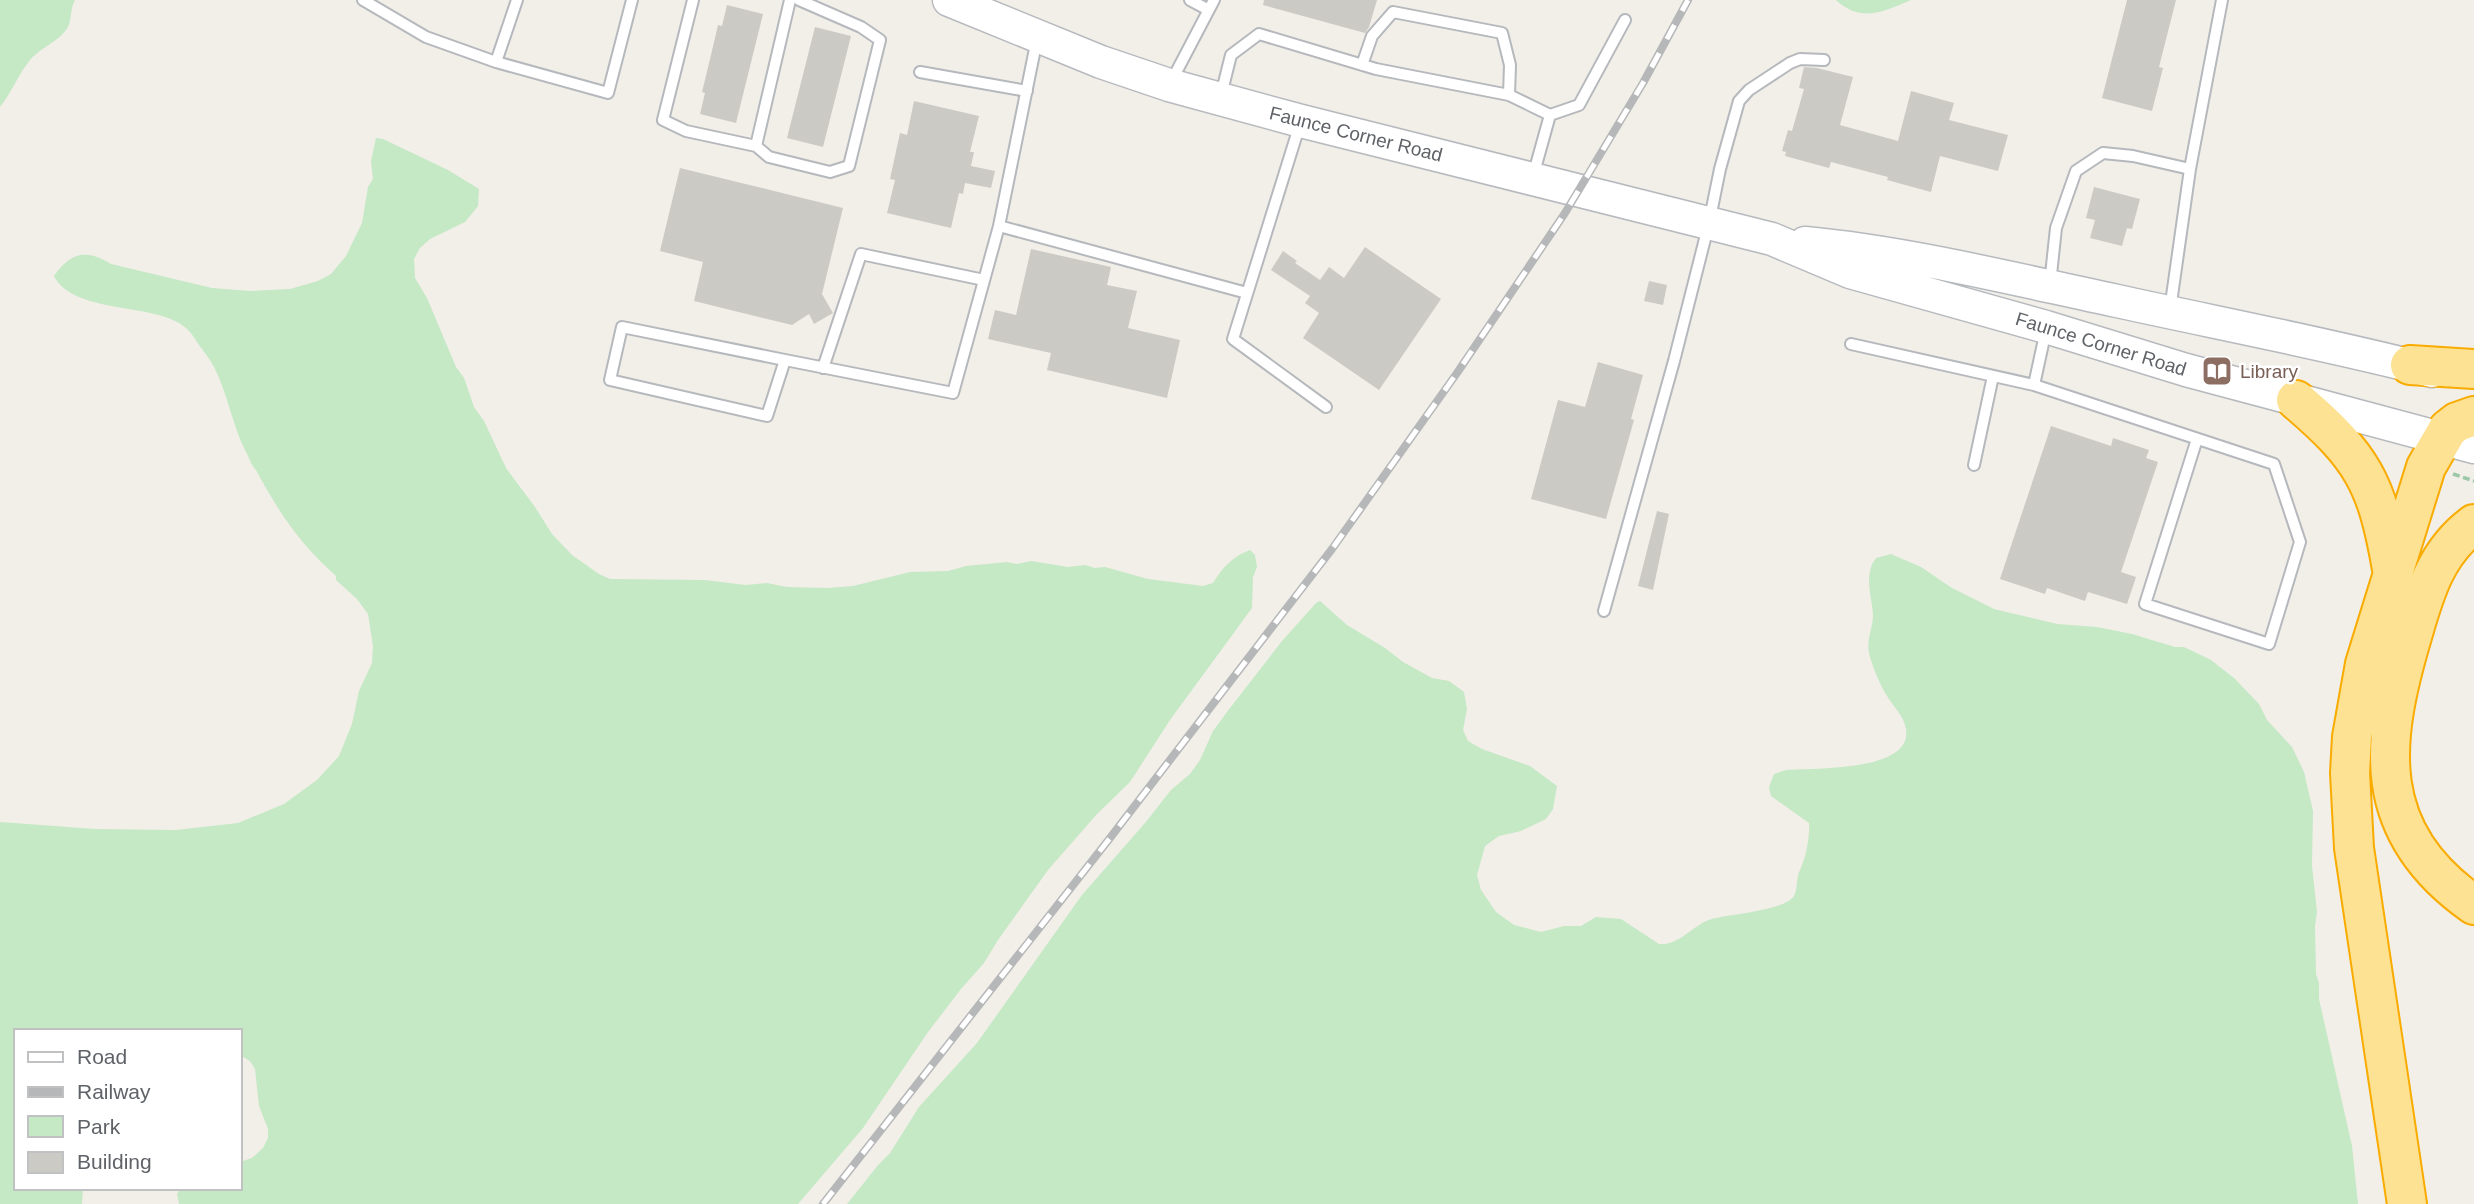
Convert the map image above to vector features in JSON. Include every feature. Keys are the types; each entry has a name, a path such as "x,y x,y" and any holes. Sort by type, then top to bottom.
{"highway":[{"path":"2410,365 2474,369"},
{"path":"2297,400 2343,443 2365,473 2380,509 2392,572"},
{"path":"2407,1204 2354,848 2350,773 2352,737 2365,664 2426,467 2458,442 2457,422 2474,416"},
{"path":"2474,524 2454,541 2442,556 2426,590 2396,695 2389,747 2394,797 2412,843 2440,878 2474,905"}],"main road":[{"name":"Faunce Corner Road","path":"961,2 1037,37 1169,85 1301,121 1772,239 1850,272 2186,370 2458,442"},
{"name":"Faunce Corner Road","path":"1772,239 1856,247 2310,341 2474,382"},
{"path":"2046,327 2050,287"}],"lane":[{"path":"363,0 426,37 496,62 608,93 632,0"},
{"path":"496,62 517,0"},
{"path":"693,0 663,120 686,131 756,146 769,157 830,172 849,166 880,40 861,27 799,0"},
{"path":"756,146 790,0"},
{"path":"1169,85 1210,5 1190,0"},
{"path":"2170,313 2190,169 2222,0"},
{"path":"1362,65 1372,36 1393,12 1503,33 1510,65 1508,95"},
{"path":"1220,99 1231,55 1259,34 1362,65 1508,95 1549,115 1579,105 1625,20"},
{"path":"785,360 767,416 610,380 622,327 953,393 999,226 1037,37"},
{"path":"1604,611 1709,223 1720,169 1743,96 1790,63 1800,59 1824,60"},
{"path":"920,72 1027,91"},
{"path":"1533,178 1549,115"},
{"path":"1301,121 1233,339 1326,407"},
{"path":"2050,287 2056,228 2076,171 2103,153 2190,169"},
{"path":"999,226 1247,293"},
{"path":"823,368 861,254 984,279"},
{"path":"2034,385 2046,327"},
{"path":"1851,344 2034,385 2274,464 2300,542 2269,645 2145,604 2197,439"},
{"path":"1974,465 1993,376"}],"path":[{"path":"2450,474 2474,481"}],"green space":[{"path":"0,0 75,0 68,27 30,60 0,107"},
{"path":"1836,0 1911,0 1882,11 1863,13 1845,7"},
{"path":"376,138 383,139 448,170 479,189 478,206 465,222 430,239 420,248 414,259 415,278 427,298 456,367 464,378 474,407 484,421 506,468 552,534 572,555 610,579 704,580 746,585 767,583 787,587 828,588 853,586 910,572 948,571 966,566 1031,561 1068,567 1105,567 1148,579 1203,586 1213,583 1224,567 1238,556 1250,550 1255,555 1257,567 1253,577 1252,608 1170,720 1130,782 1097,814 1048,870 984,963 928,1032 863,1128 798,1204 179,1204 177,1194 180,1190 242,1190 242,1161 252,1158 263,1148 268,1138 268,1129 259,1106 255,1069 250,1061 242,1056 242,1029 14,1029 14,1190 83,1190 82,1204 0,1204 0,822 95,829 176,830 238,823 284,804 317,780 339,756 352,724 359,691 372,663 373,646 368,614 301,540 253,466 241,442 214,367 190,332 173,320 156,314 79,297 64,288 54,276 73,258 86,255 111,264 212,288 250,291 290,289 318,281 331,274 346,256 362,223 368,187 373,179 371,161"},
{"path":"1891,554 1921,567 1952,588 1994,609 2057,624 2097,627 2132,634 2175,647 2184,647 2211,660 2234,678 2259,704 2267,720 2292,747 2304,772 2313,811 2312,866 2317,912 2316,974 2319,999 2352,1146 2358,1204 847,1204 890,1153 919,1107 977,1043 1082,895 1171,790 1190,774 1200,760 1213,731 1282,641 1316,603 1320,601 1347,625 1403,662 1432,678 1449,681 1464,692 1467,709 1463,730 1468,741 1482,749 1530,766 1557,786 1553,809 1546,819 1521,831 1499,836 1485,846 1477,875 1481,890 1496,912 1514,925 1541,932 1564,926 1581,926 1596,917 1621,919 1659,944 1667,944 1712,919 1768,909 1794,896 1807,847 1809,823 1771,796 1769,787 1774,774 1786,770 1859,765 1894,753 1904,743 1905,724 1882,687 1869,651 1873,615 1870,571 1876,558"}],"building":[{"path":"1264,0 1377,0 1365,33 1263,5"},
{"path":"2127,0 2176,0 2159,67 2163,68 2152,111 2102,98"},
{"path":"727,5 763,14 736,123 700,114 705,93 702,92 718,25 722,26"},
{"path":"815,27 851,36 823,147 787,138"},
{"path":"1804,67 1853,77 1840,125 1898,141 1911,91 1954,103 1949,120 2008,135 1998,171 1940,156 1931,192 1831,162 1829,168 1785,156 1786,152 1782,151 1788,130 1792,131 1804,89 1799,88"},
{"path":"914,101 979,116 970,152 974,152 971,166 995,171 991,188 965,183 963,194 959,193 951,228 887,213 895,180 890,179 900,133 907,135"},
{"path":"680,168 843,208 822,294 833,313 814,324 809,314 792,325 694,301 703,262 660,251"},
{"path":"2094,187 2140,199 2132,229 2127,228 2122,246 2090,238 2095,220 2086,218"},
{"path":"1365,247 1441,299 1379,390 1303,338 1319,313 1305,303 1310,296 1271,270 1283,251 1320,280 1329,267 1344,278"},
{"path":"1031,249 1111,267 1107,285 1137,291 1128,328 1180,340 1167,398 1047,370 1051,353 988,339 995,310 1016,315"},
{"path":"1649,281 1667,285 1663,305 1644,301"},
{"path":"1598,362 1643,375 1631,419 1634,420 1606,519 1531,499 1558,400 1585,407"},
{"path":"2051,426 2111,446 2113,438 2149,450 2146,458 2158,462 2121,572 2136,577 2127,604 2088,592 2085,601 2047,588 2045,594 2000,579"},
{"path":"1657,511 1669,514 1653,590 1638,586"}],"railway":[{"path":"823,1204 1332,549 1457,373 1565,213 1643,83 1688,0"}],"place":[{"name":"Library","path":"2217,371"}]}
